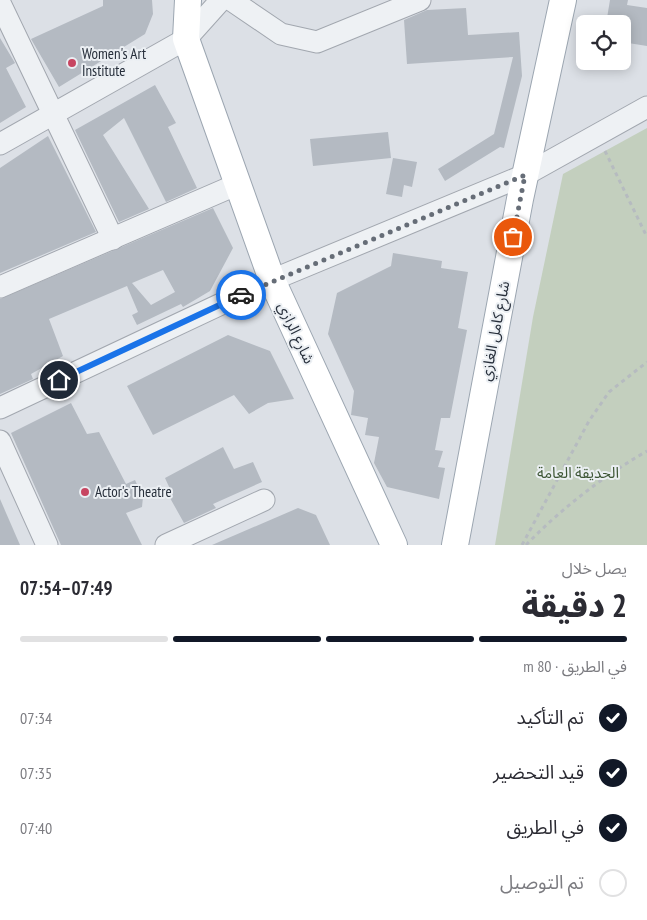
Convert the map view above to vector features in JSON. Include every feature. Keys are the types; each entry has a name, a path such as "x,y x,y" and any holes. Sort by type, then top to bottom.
{"main road":[{"name":"شارع الرازي","path":"188,0 186,39 272,280 394,545"},
{"name":"شارع كامل الغازي","path":"453,542 525,175 563,0"}],"street":[{"path":"0,144 186,39 221,0"},
{"path":"231,0 280,34 317,42 420,0"},
{"path":"0,4 113,238"},
{"path":"0,408 272,280 525,175 647,107"},
{"path":"0,288 238,184"},
{"path":"0,441 47,545"},
{"path":"166,545 264,500"}],"path":[{"path":"605,151 647,237"},
{"path":"524,545 590,421 609,392 647,362"},
{"path":"524,545 554,517 615,470 647,451"}],"green space":[{"name":"الحديقة العامة","path":"647,128 647,545 495,545 533,317 563,174"}],"building":[{"name":"Women's Art Institute","path":"103,0 152,0 153,14 145,34 59,87 31,39 103,6"},
{"path":"610,0 628,0 627,5 647,8 647,46 631,43 631,15 608,15"},
{"path":"466,8 468,35 519,32 522,76 504,148 500,147 445,181 438,169 494,134 513,57 407,64 404,20 427,10"},
{"path":"0,38 15,63 6,68 26,107 0,123"},
{"path":"155,85 176,123 168,127 197,188 166,202 124,118 103,135 149,209 119,222 75,130"},
{"path":"388,132 391,158 313,166 310,139"},
{"path":"48,136 96,232 0,273 0,168"},
{"path":"393,158 417,162 412,187 404,185 402,197 386,194"},
{"path":"213,208 233,248 210,291 183,307 181,304 137,325 132,315 138,312 127,286 49,319 63,356 31,374 33,379 0,394 0,299","holes":["163,270 175,292 151,305 132,283"]},
{"path":"393,253 442,261 441,268 468,272 458,328 467,330 450,418 441,418 435,450 443,451 438,467 445,468 439,499 387,487 374,463 379,437 365,435 368,418 351,415 354,391 328,334 337,293 391,266"},
{"path":"228,335 270,351 294,399 268,403 249,414 234,395 153,435 127,386"},
{"path":"71,403 87,434 99,432 126,484 135,480 143,497 142,507 126,513 142,545 61,545 11,433"},
{"path":"223,447 234,469 253,462 262,482 213,504 216,508 184,523 170,498 171,491 165,478"},
{"path":"0,499 20,545 0,545"},
{"path":"298,508 316,515 330,545 212,545"}],"way so far":[{"path":"241,295 272,280 525,175 513,237"}],"place":[{"name":"Women's Art Institute","path":"72,63"},
{"name":"Actor's Theatre","path":"85,492"}],"route":[{"path":"59,380 241,295"}]}
